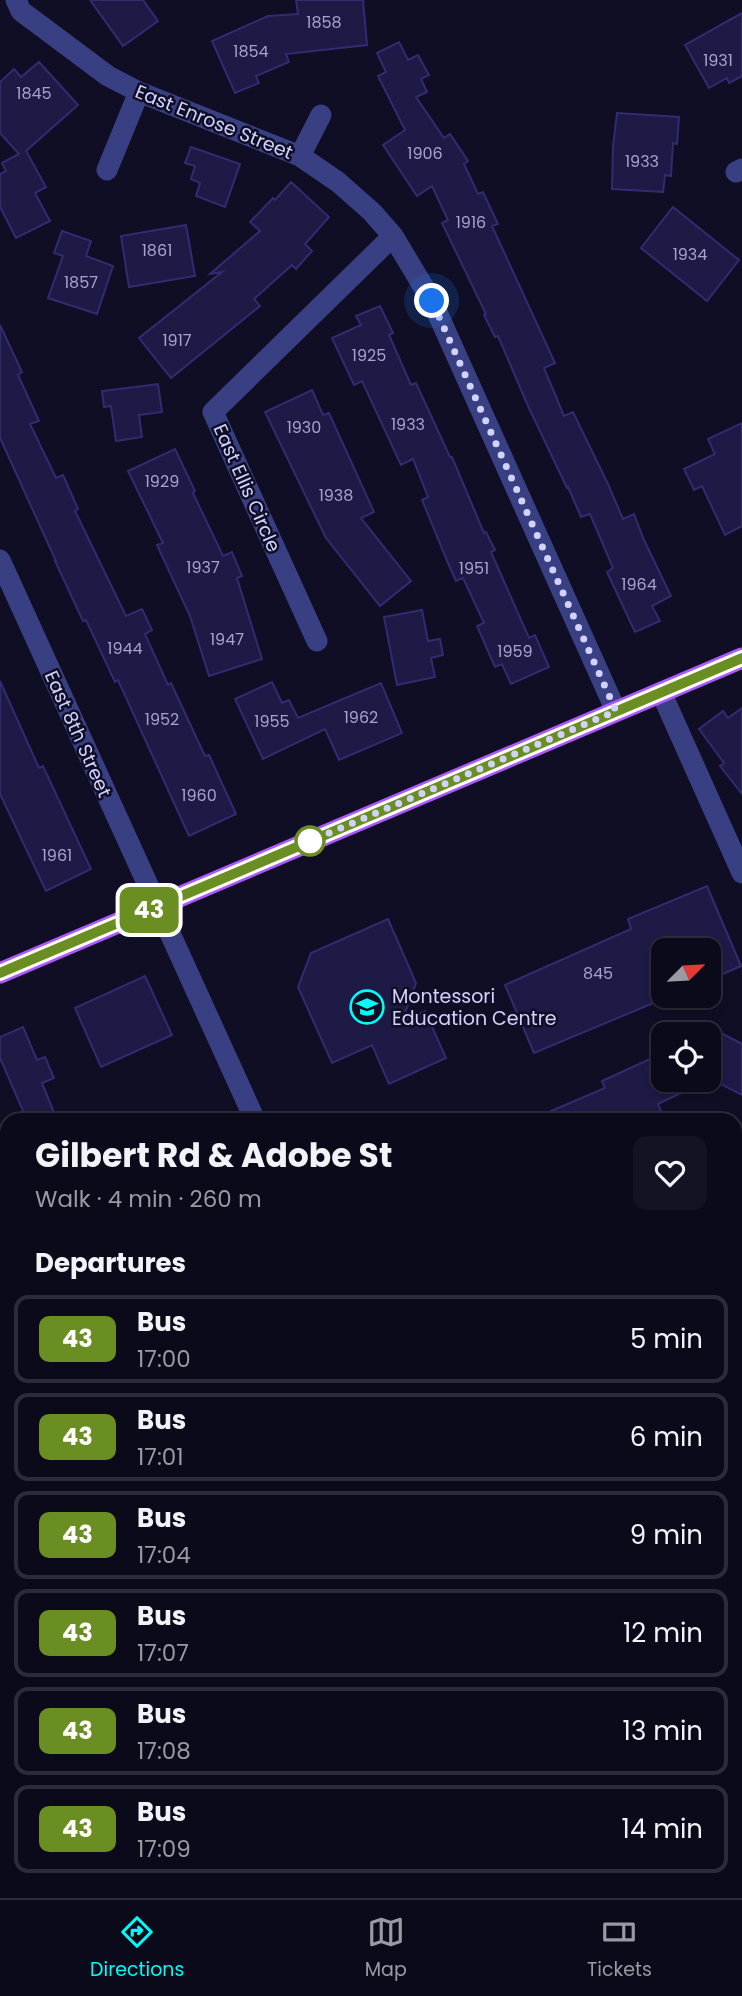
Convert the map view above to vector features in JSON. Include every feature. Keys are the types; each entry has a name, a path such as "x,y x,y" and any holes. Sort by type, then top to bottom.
{"main road":[{"path":"0,973 742,658"}],"street":[{"name":"East Enrose Street","path":"24,4 108,76 139,92 299,156 338,182 373,212 393,236 432,301 616,711"},
{"path":"107,170 139,92"},
{"path":"299,156 321,115"},
{"name":"East Ellis Circle","path":"317,641 213,412 393,236"},
{"name":"East 8th Street","path":"0,560 252,1113"},
{"path":"661,692 742,873"}],"building":[{"path":"90,0 143,0 158,21 123,46"},
{"path":"296,0 363,0 367,45 286,54 289,62 256,76 259,83 235,93 212,41 268,16 298,14"},
{"path":"742,13 742,76 729,83 727,78 709,88 685,45"},
{"path":"399,42 408,60 418,55 429,75 421,79 427,92 416,97 444,138 450,134 468,161 464,164 478,194 483,192 498,224 492,226 555,363 544,368 564,416 573,412 623,519 634,514 671,596 652,606 660,621 635,632 607,572 613,568 590,514 581,517 567,488 498,336 495,337 484,315 486,314 442,223 448,220 432,186 417,196 383,145 405,130 378,76 386,72 377,53"},
{"path":"39,62 78,105 26,151 46,187 35,193 50,221 16,238 0,207 0,174 6,171 2,163 19,154 0,133 0,82 14,69 21,77"},
{"path":"617,113 679,117 677,144 673,143 671,176 665,175 663,192 612,189"},
{"path":"191,147 240,164 225,207 196,196 200,183 191,179 195,166 185,163"},
{"path":"291,182 329,217 305,244 312,251 296,269 292,265 254,299 260,306 171,378 139,338 222,272 210,274 260,231 250,222"},
{"path":"673,207 739,260 707,301 641,248"},
{"path":"186,225 195,276 129,287 121,236"},
{"path":"62,231 91,241 86,256 113,266 97,314 48,298 63,256 54,253"},
{"path":"380,306 393,333 389,335 411,385 416,383 452,457 484,533 486,532 495,550 491,552 529,638 535,635 549,667 511,684 502,664 495,667 477,626 484,623 463,578 456,581 448,563 422,500 428,497 413,459 401,465 362,381 354,385 332,338 361,325 356,316"},
{"path":"0,325 22,372 18,375 39,421 30,424 56,478 63,475 78,509 75,511 126,616 142,609 152,630 145,634 168,685 171,683 205,756 209,755 236,814 189,836 118,680 115,682 86,620 83,621 0,438"},
{"path":"158,384 162,412 139,415 142,437 116,441 111,406 104,407 102,391"},
{"path":"312,390 323,415 329,413 374,512 361,518 411,581 380,606 326,538 265,412"},
{"path":"742,423 742,526 725,535 702,486 694,490 684,469 715,454 708,439"},
{"path":"175,449 223,556 232,552 242,576 237,578 262,659 209,676 190,616 157,545 163,543 128,471"},
{"path":"422,610 428,641 440,639 443,655 431,658 435,677 397,685 384,617"},
{"path":"0,681 39,768 43,766 91,869 46,891 0,794"},
{"path":"272,682 282,703 289,700 298,718 381,683 402,733 339,760 325,729 263,759 235,699"},
{"path":"742,708 742,794 720,766 724,763 699,729 723,711 728,718"},
{"path":"707,886 741,966 721,975 721,938 651,938 651,1004 534,1053 505,985 631,929 628,919"},
{"path":"388,919 416,983 402,1021 425,1011 446,1058 389,1084 372,1045 332,1063 298,987 311,953"},
{"path":"145,976 172,1035 101,1067 75,1008"},
{"path":"23,1027 37,1060 45,1057 54,1078 42,1083 54,1113 24,1113 0,1058 0,1037"},
{"path":"721,1033 742,1044 742,1095 721,1084"},
{"path":"651,1059 651,1092 681,1093 658,1104 661,1111 656,1113 546,1113 605,1088 602,1081"}],"bus line":[{"name":"43","path":"0,973 742,658"}],"place":[{"name":"Montessori Education Centre","path":"367,1007"}],"route":[{"path":"310,841 308,842 616,711 432,301"}]}
